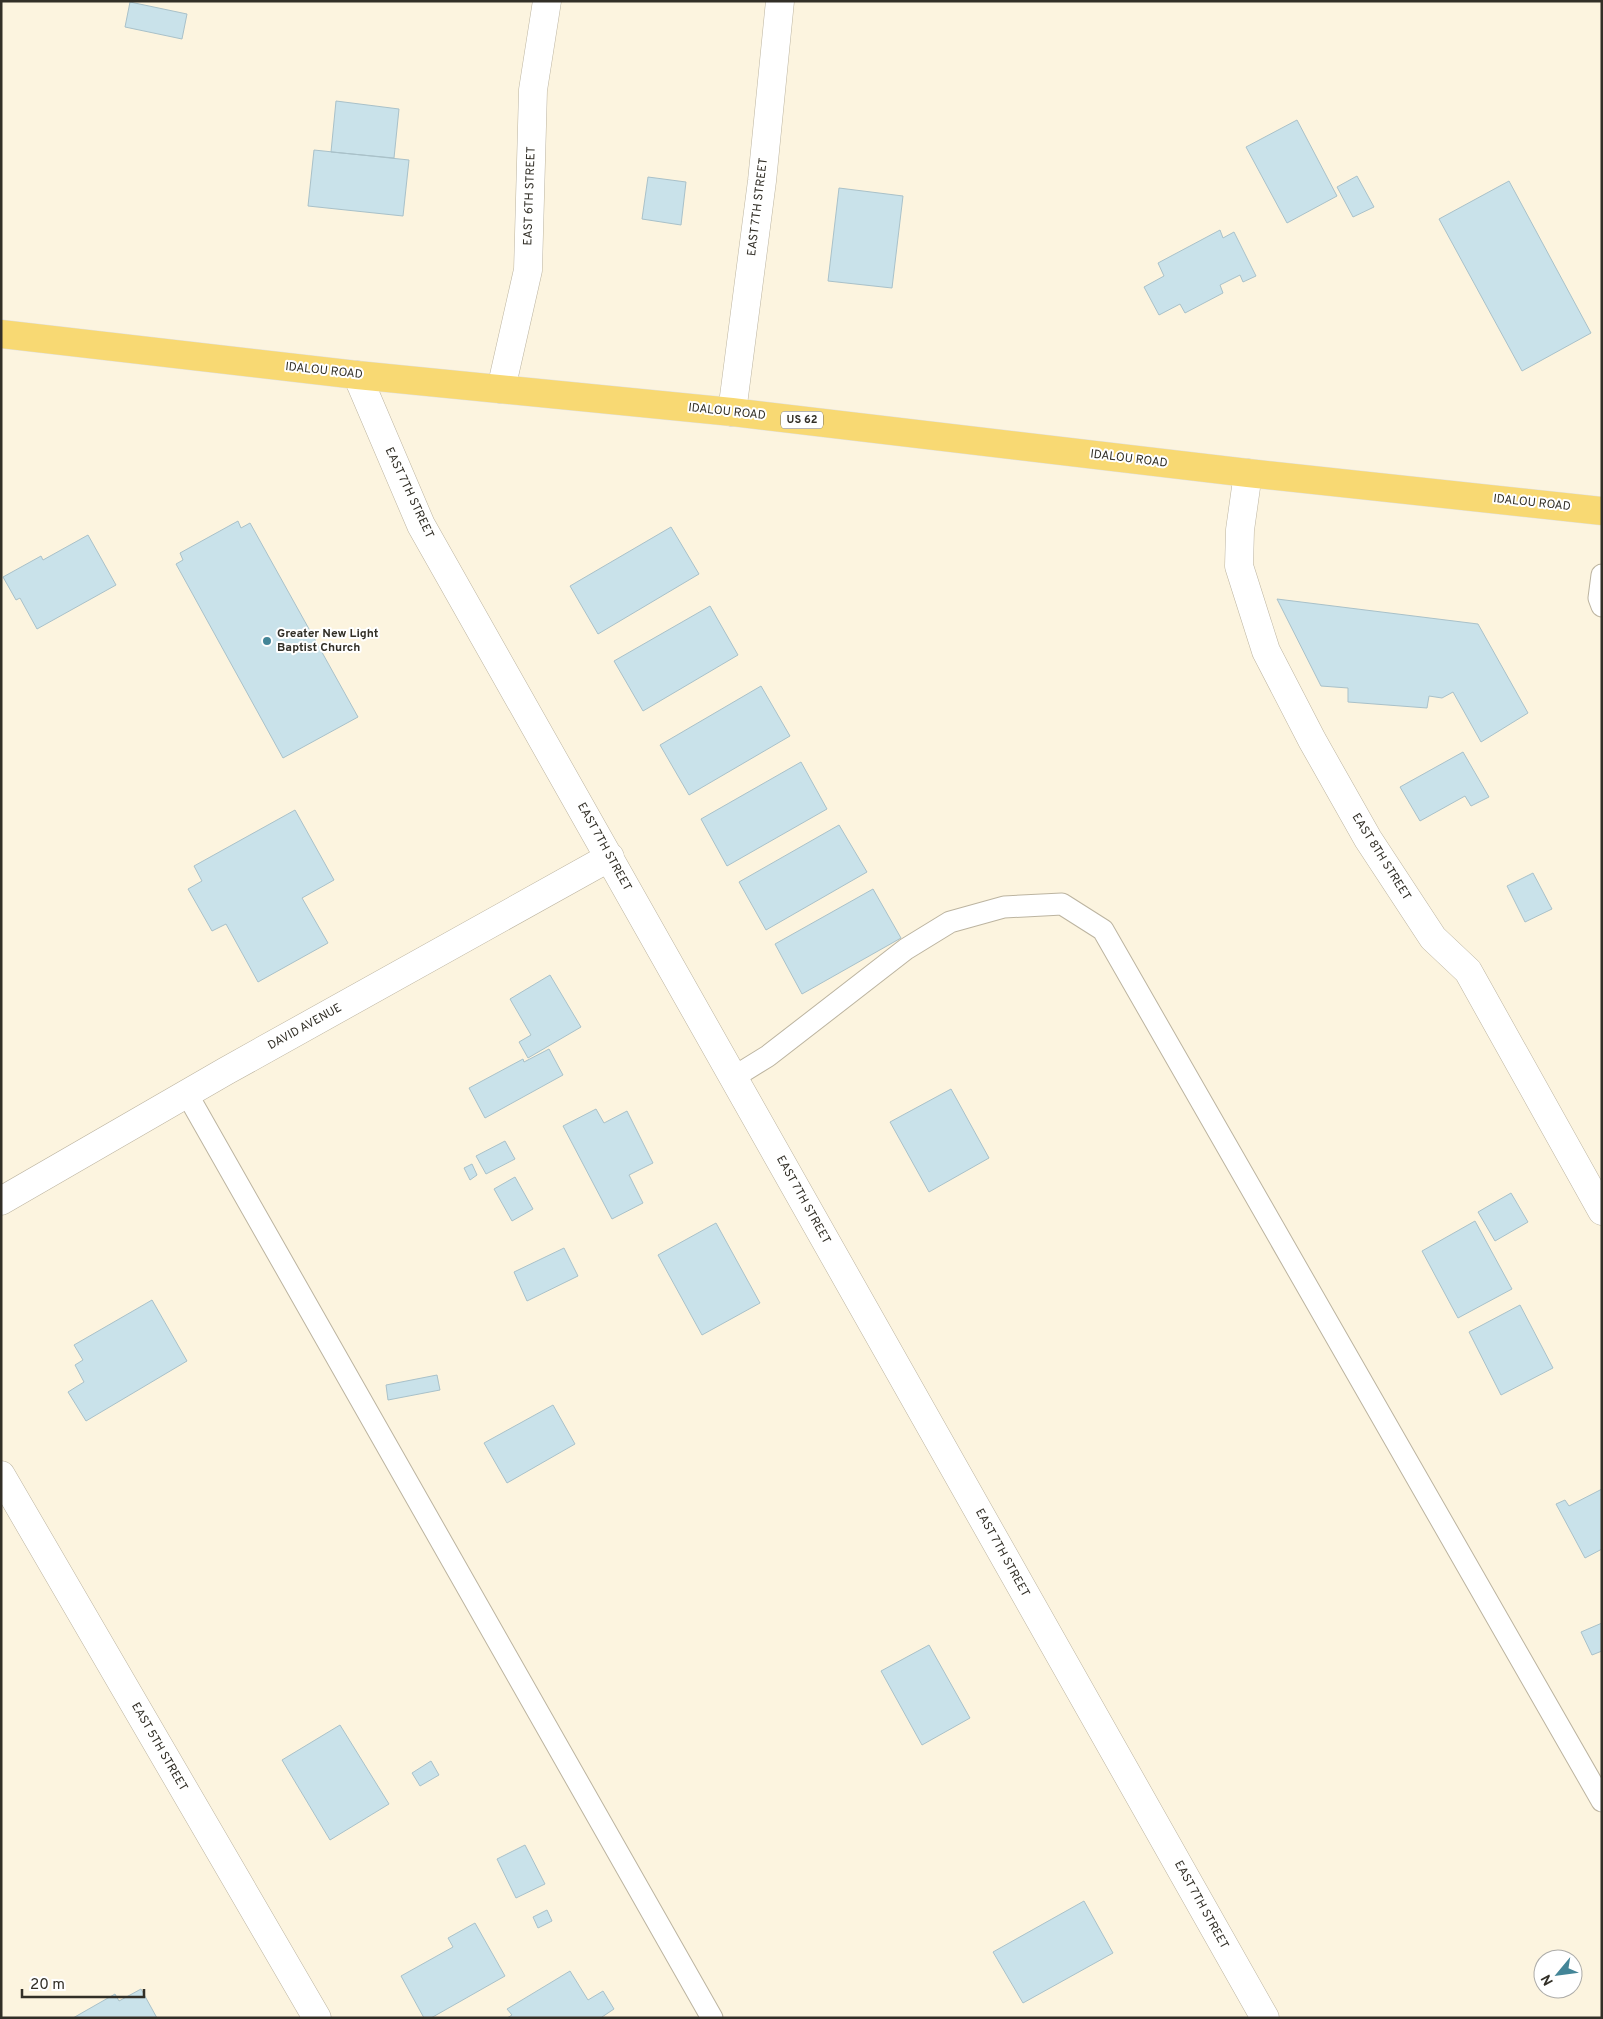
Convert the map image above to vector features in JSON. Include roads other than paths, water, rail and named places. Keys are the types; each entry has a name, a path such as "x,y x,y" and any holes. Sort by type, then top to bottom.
{"main road":[{"name":"IDALOU ROAD","path":"1,334 357,375 732,412 1248,473 1602,511"}],"street":[{"name":"EAST 6TH STREET","path":"501,389 528,270 533,90 547,1"},
{"name":"EAST 7TH STREET","path":"732,412 762,181 780,1"},
{"name":"EAST 7TH STREET","path":"357,375 421,525 1265,2018"},
{"name":"EAST 8TH STREET","path":"1248,473 1240,530 1239,566 1266,651 1312,740 1368,839 1433,938 1468,971 1602,1212"},
{"name":"DAVID AVENUE","path":"1,1201 187,1094 610,858"},
{"name":"EAST 5TH STREET","path":"1,1475 317,2018"}],"lane":[{"path":"1602,575 1599,598 1602,606"},
{"path":"734,1077 768,1056 906,949 950,922 1004,906 1062,904 1103,930 1602,1801"},
{"path":"187,1094 712,2018"}],"place":[{"name":"Greater New Light Baptist Church","path":"267,641"}]}
